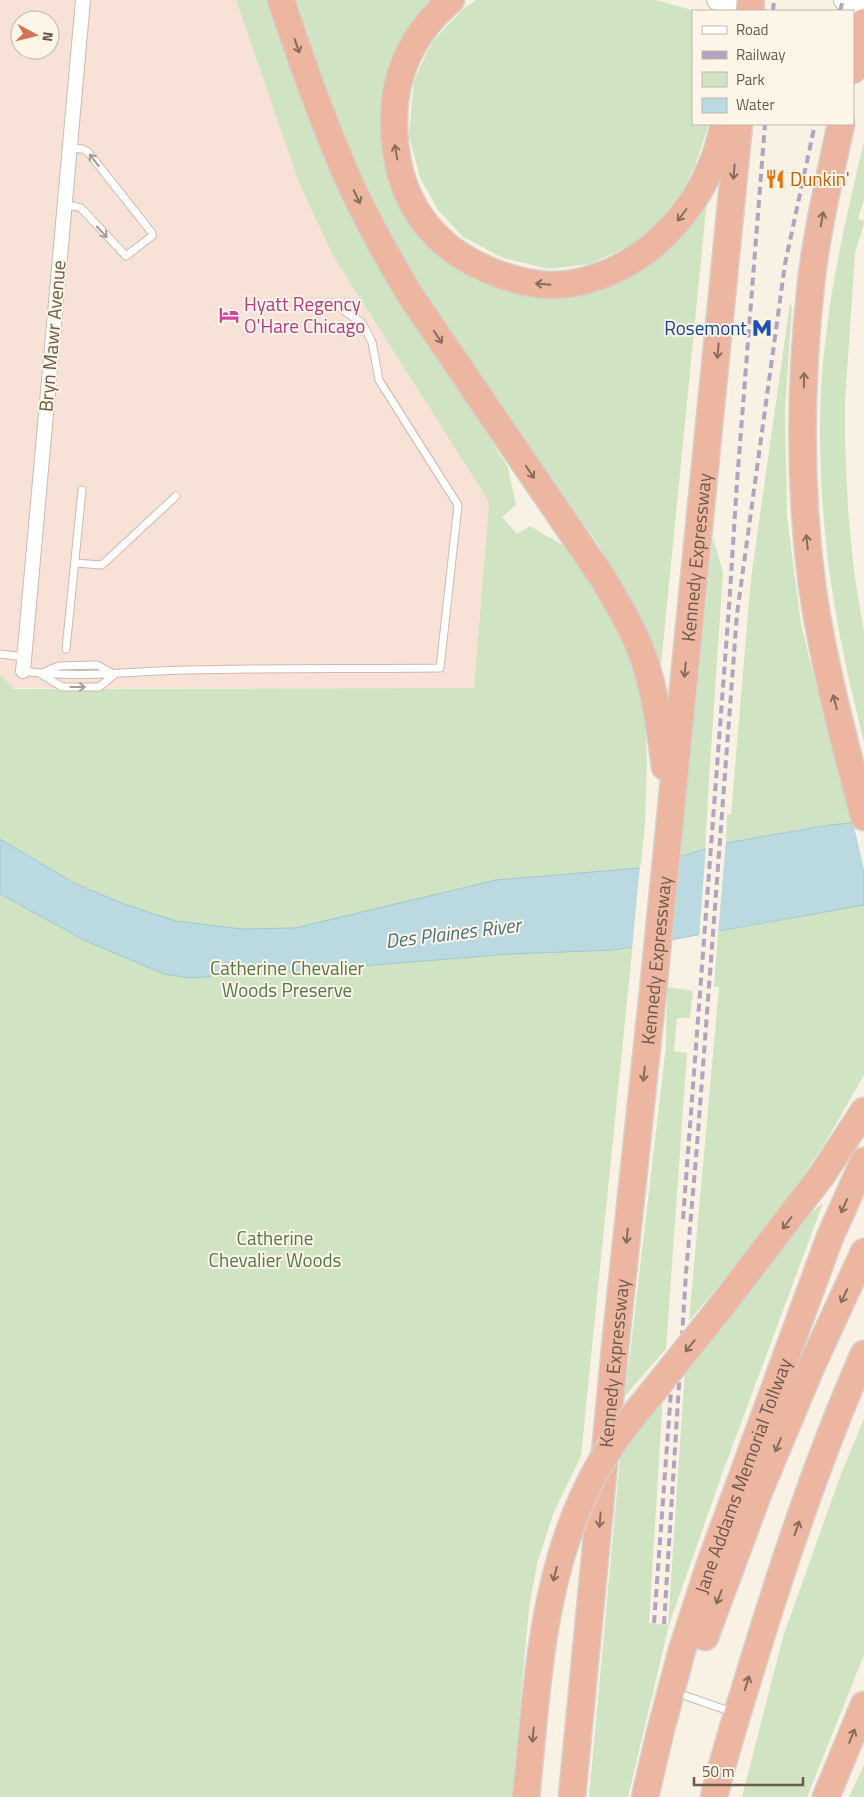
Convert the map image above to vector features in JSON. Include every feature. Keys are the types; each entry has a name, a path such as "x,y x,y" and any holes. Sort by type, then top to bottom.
{"highway":[{"path":"281,0 336,153 383,250 410,295 604,580 627,620 642,652 658,716 670,820"},
{"path":"451,0 428,22 416,38 407,57 398,81 393,110 394,139 398,165 405,189 416,210 437,239 472,263 511,279 560,285 591,279 634,261 646,252 674,224 699,191 713,162 724,125"},
{"path":"854,67 864,22"},
{"name":"Kennedy Expressway","path":"572,1797 616,1338 653,991 739,125"},
{"path":"841,125 811,282 804,364 802,449 805,523 812,585 823,649 864,817"},
{"path":"526,1797 548,1604 575,1513 600,1463 617,1438 822,1175 864,1110"},
{"name":"Jane Addams Memorial Tollway","path":"645,1797 682,1650 709,1567 830,1237 864,1161"},
{"name":"Jane Addams Memorial Tollway","path":"658,1797 707,1629 758,1494 812,1365 864,1252"},
{"path":"714,1797 737,1714 813,1480 864,1354"},
{"path":"561,1797 596,1556"},
{"path":"826,1797 864,1705"}],"main road":[{"path":"717,0 752,10"},
{"path":"844,0 864,5"}],"street":[{"name":"Bryn Mawr Avenue","path":"22,671 83,0"}],"lane":[{"path":"64,206 81,208 126,256 152,236 152,233 88,152 83,149 69,148"},
{"path":"40,674 59,666 97,665 115,674 184,670 440,668 458,505 378,380 372,342 362,323 333,303"},
{"path":"66,649 82,490"},
{"path":"75,563 102,565 176,496"},
{"path":"0,654 24,657"},
{"path":"22,671 40,674 62,687 99,687 115,674"},
{"path":"686,1696 737,1714"}],"shaded area":[{"path":"0,0 236,0 299,183 332,254 489,502 474,688 0,688"}],"green space":[{"name":"Catherine Chevalier Woods","path":"236,0 269,0 463,393 508,468 516,505 502,517 517,534 530,526 571,550 618,628 636,675 645,718 647,760 645,824 581,1456 553,1514 537,1564 529,1608 512,1797 0,1797 0,675 14,689 474,688 489,502 332,254 299,183"},
{"path":"292,0 434,0 420,12 396,52 410,217 553,296 707,200 661,665 657,667 641,620 598,544 509,421 438,317 388,234 352,161"},
{"path":"476,0 656,0 692,10 692,125 709,125 695,166 682,191 666,213 649,231 631,245 590,264 548,269 503,258 463,237 438,210 420,178 409,135 414,80 432,42 463,9"},
{"path":"864,142 864,200 858,219 864,221 864,224 855,253 845,402 845,441 848,509 854,572 864,632 864,743 844,655 830,577 821,478 820,429 824,356 833,284"},
{"path":"790,303 792,307 785,408 787,516 801,624 853,823 829,825 726,843 727,815 731,814 751,579"},
{"path":"713,538 723,572 705,849 680,856"},
{"path":"864,905 864,1075 825,1143 794,1189 722,1282 689,1321 719,987 714,987 718,932"},
{"path":"667,987 693,991 690,1018 677,1018 674,1051 687,1053 666,1349 625,1396 666,1046"},
{"path":"823,1203 722,1474 669,1625 628,1797 589,1797 621,1448 663,1394 649,1623 668,1625 685,1368 730,1317 778,1256 803,1219"},
{"path":"864,1419 864,1655 807,1797 742,1797 783,1637 841,1474"},
{"path":"864,1765 864,1797 849,1797"}],"water":[{"name":"Des Plaines River","path":"853,823 864,825 864,905 614,950 510,954 190,978 164,974 84,940 0,894 0,839 74,883 124,904 176,921 242,929 295,928 496,880 640,868 726,843 829,825"}],"pier":[{"path":"852,821 864,822 864,870 856,835"},
{"path":"726,840 718,935 699,938 706,846"},
{"path":"680,853 671,942 632,949 640,865"}],"railway":[{"path":"773,10 774,0"},
{"path":"840,10 843,0"},
{"path":"683,1219 765,125"},
{"path":"664,1624 686,1273 737,614 785,264 815,125"},
{"path":"654,1623 671,1391"}],"place":[{"name":"Dunkin'","path":"775,179"},
{"name":"Hyatt Regency O'Hare Chicago","path":"229,315"},
{"name":"Rosemont","path":"762,328"}],"park label":[{"name":"Catherine Chevalier Woods Preserve","path":"287,979"}]}
